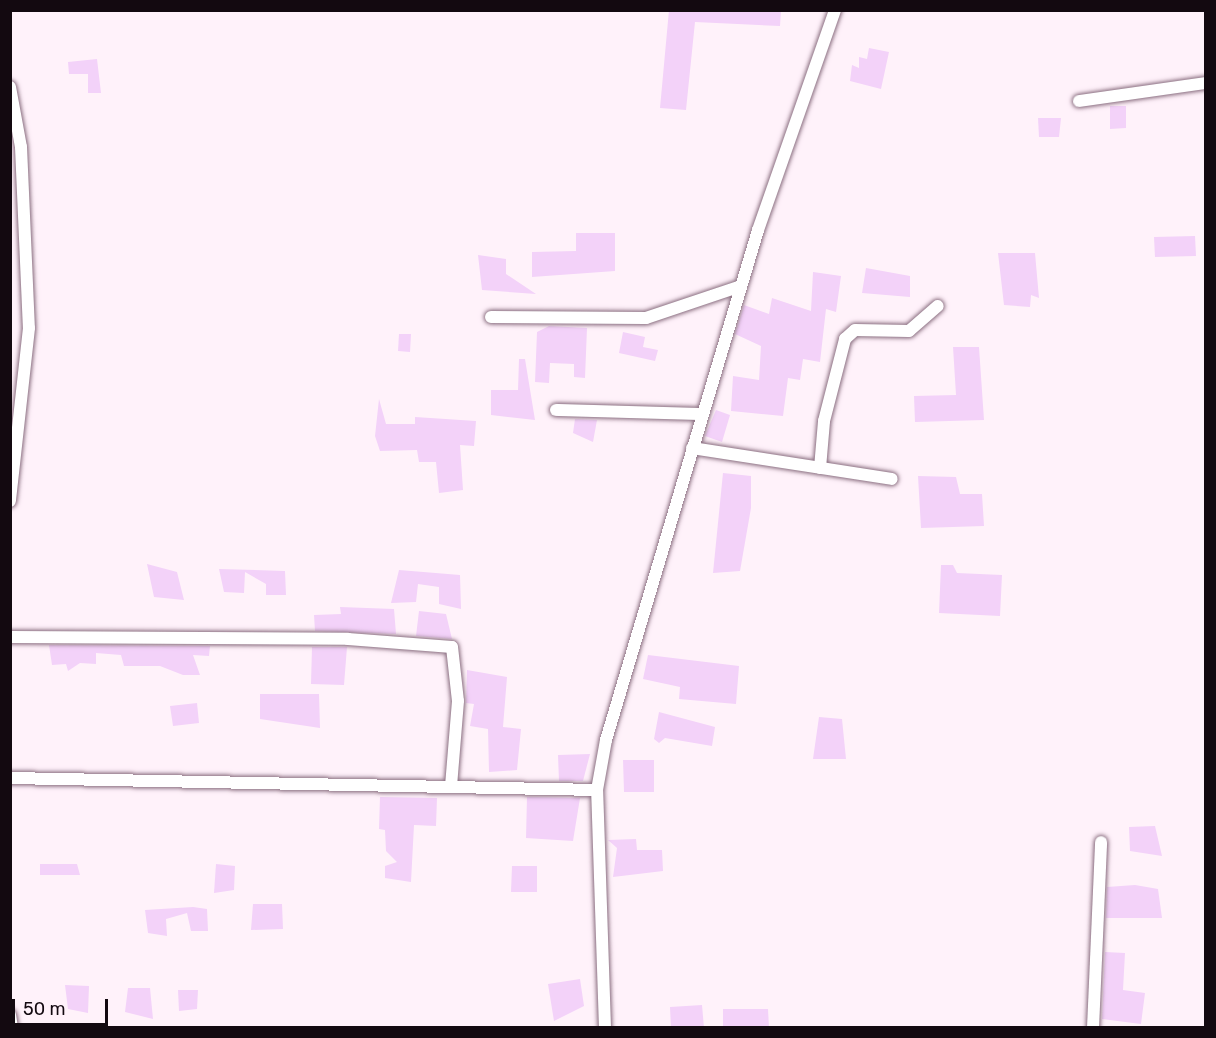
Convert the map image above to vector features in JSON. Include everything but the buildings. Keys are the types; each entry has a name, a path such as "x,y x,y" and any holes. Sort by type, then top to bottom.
{"street":[{"path":"604,1028 597,790 609,728 741,286 834,10"},
{"path":"1079,101 1206,83"},
{"path":"10,87 21,147 29,328 10,501"},
{"path":"491,318 646,318 741,286"},
{"path":"820,468 824,421 846,339 862,329 909,331 938,306"},
{"path":"556,410 702,414"},
{"path":"692,448 892,479"},
{"path":"10,637 325,638 452,647 458,701 451,787"},
{"path":"10,778 597,790"},
{"path":"1093,1028 1101,842"},
{"path":"10,1015 12,1028"}]}
